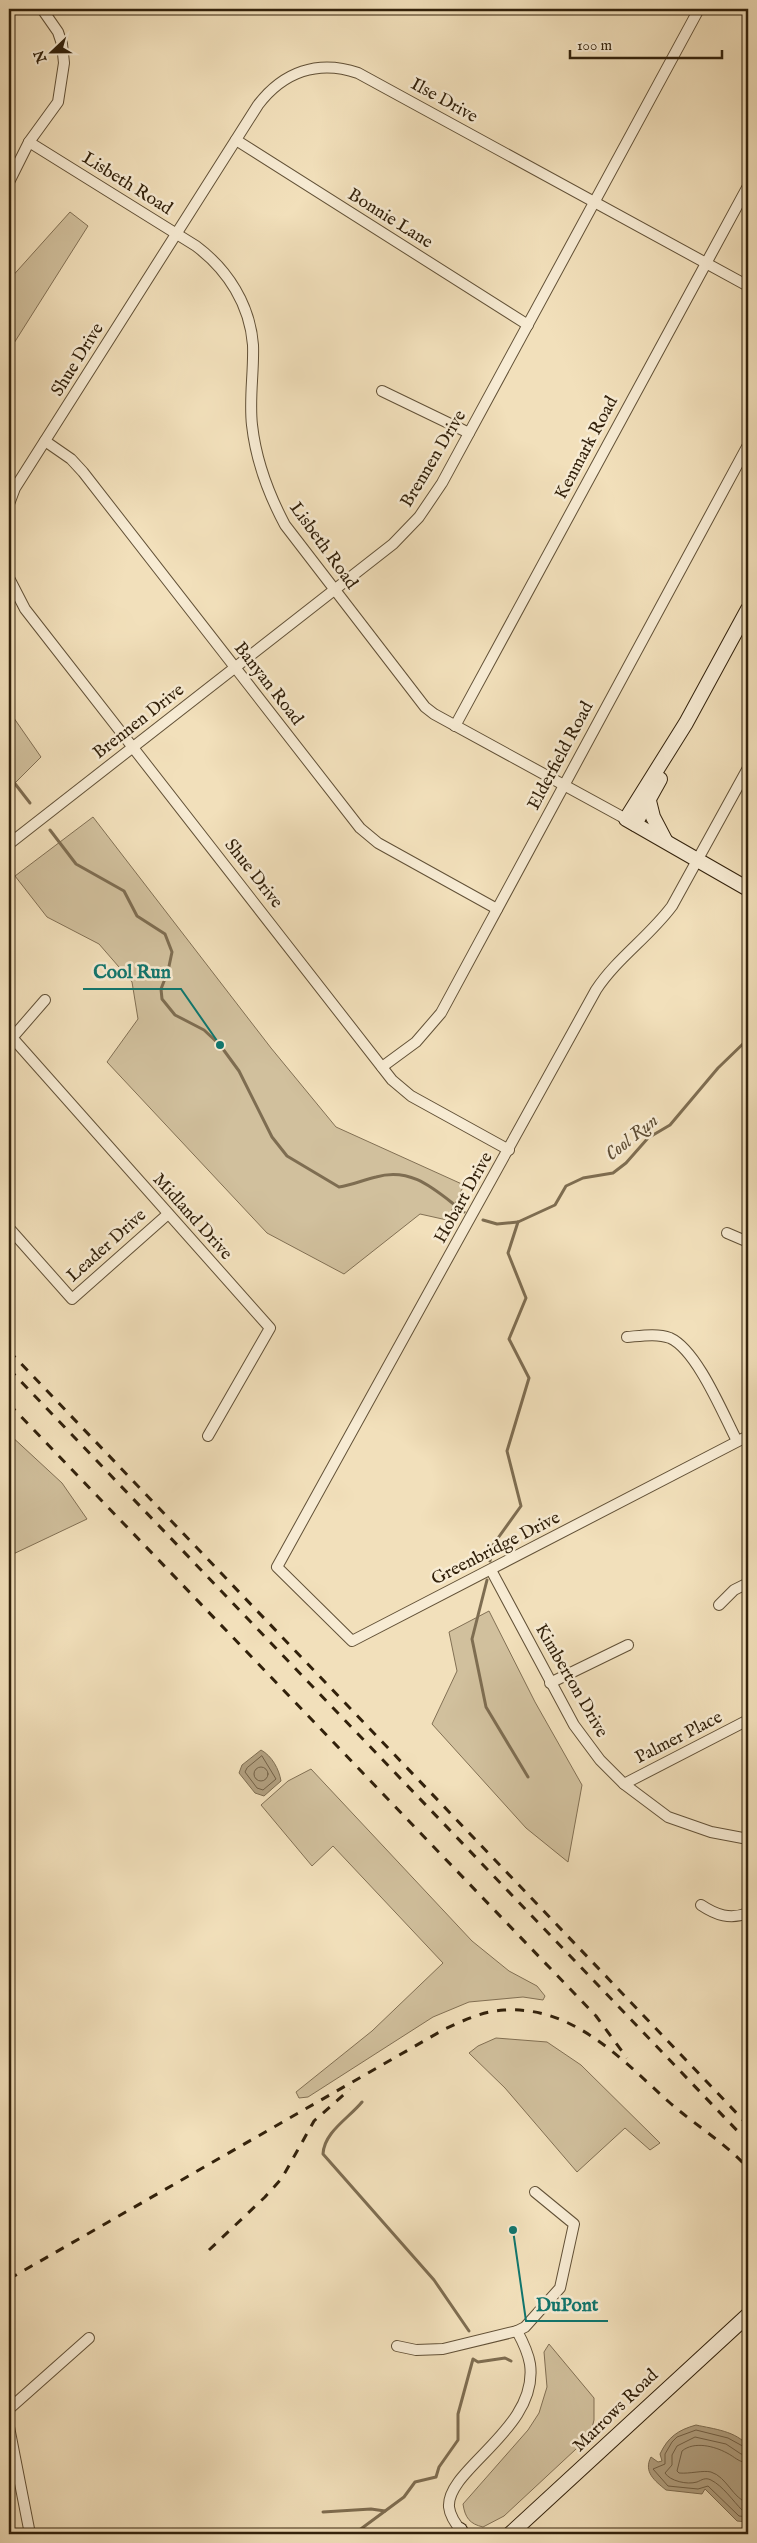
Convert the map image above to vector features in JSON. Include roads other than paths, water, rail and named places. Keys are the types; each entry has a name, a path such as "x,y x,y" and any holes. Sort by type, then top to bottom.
{"street":[{"path":"9,182 29,142 58,102 64,63 62,44 58,32 42,9"},
{"name":"Brennen Drive","path":"9,844 393,544 420,517 442,483 698,9"},
{"name":"Ilse Drive","path":"176,234 258,105 275,85 286,77 310,68 340,68 374,81 748,286"},
{"name":"Bonnie Lane","path":"236,140 528,325"},
{"name":"Lisbeth Road","path":"29,142 176,234 217,264 233,285 246,310 253,345 252,426 262,475 285,525 425,707 455,726 631,821"},
{"name":"Kenmark Road","path":"455,726 748,186"},
{"name":"Shue Drive","path":"9,504 16,488 45,441 176,234"},
{"path":"382,391 469,433"},
{"name":"Banyan Road","path":"45,441 71,459 83,472 353,820 368,835 497,909"},
{"name":"Elderfield Road","path":"382,1067 416,1042 441,1013 748,444"},
{"name":"Shue Drive","path":"9,578 25,609 392,1080 411,1096 509,1150"},
{"path":"631,821 748,609"},
{"path":"631,821 649,801 686,723"},
{"name":"Hobart Drive","path":"278,1567 606,976 658,925 699,859 748,768"},
{"path":"649,801 653,816 666,840"},
{"path":"631,821 748,889"},
{"path":"10,1036 45,1000"},
{"name":"Midland Drive","path":"10,1036 270,1328 208,1436"},
{"name":"Leader Drive","path":"9,1228 72,1299 168,1214"},
{"path":"727,1233 748,1242"},
{"path":"627,1337 657,1335 669,1338 688,1352 737,1441"},
{"name":"Greenbridge Drive","path":"278,1567 352,1642 748,1436"},
{"name":"Kimberton Drive","path":"491,1570 550,1683 585,1743 624,1784 668,1817 711,1832 748,1839"},
{"path":"719,1605 734,1590 748,1583"},
{"path":"550,1683 628,1645"},
{"name":"Palmer Place","path":"624,1784 748,1720"},
{"path":"701,1905 720,1916 738,1916 748,1913"},
{"path":"397,2346 416,2350 442,2349 517,2331 542,2310 560,2288 574,2224 535,2192"},
{"name":"Marrows Road","path":"514,2532 748,2315"},
{"path":"462,2533 449,2506 453,2489 510,2424 529,2390 530,2364 527,2351 517,2331"},
{"path":"9,2409 89,2338"},
{"path":"9,2427 30,2534"}],"water":[{"path":"261,1750 274,1763 281,1781 264,1796 255,1793 239,1773 242,1765"},
{"path":"696,2425 731,2434 748,2446 748,2522 737,2521 705,2489 702,2494 666,2490 651,2476 648,2467 651,2457 658,2462 662,2461 660,2454 666,2443 684,2429"}],"waterway":[{"name":"Cool Run","path":"9,776 30,803"},
{"name":"Cool Run","path":"50,830 76,864 124,891 137,916 165,934 172,952 168,971 161,989 162,999 175,1015 204,1030 220,1045 239,1071 272,1137 287,1156 339,1187 389,1175 402,1175 413,1178 434,1189 464,1212"},
{"name":"Cool Run","path":"483,1220 497,1224 518,1222 555,1205 566,1186 583,1178 613,1173 626,1163 648,1138 670,1125 718,1068 748,1039"},
{"path":"490,1561 493,1545 521,1506 507,1451 529,1378 509,1339 526,1298 508,1253 518,1222"},
{"path":"487,1580 472,1639 486,1707 528,1777"},
{"path":"362,2102 332,2132 324,2146 323,2154 434,2280 469,2331"},
{"path":"354,2534 404,2497 415,2482 436,2477 439,2467 458,2440 458,2414 473,2359 478,2362 505,2358 511,2361"},
{"path":"323,2512 371,2509 385,2511"}],"railway":[{"path":"9,1351 748,2125"},
{"path":"9,1369 748,2142"},
{"path":"9,1404 596,2016 627,2058"},
{"path":"9,2279 443,2030 488,2012 504,2010 529,2011 553,2017 595,2038 748,2168"},
{"path":"209,2250 265,2197 282,2178 314,2121 350,2089"}],"place":[{"name":"Cool Run","path":"220,1045"},
{"name":"DuPont","path":"513,2230"}]}
